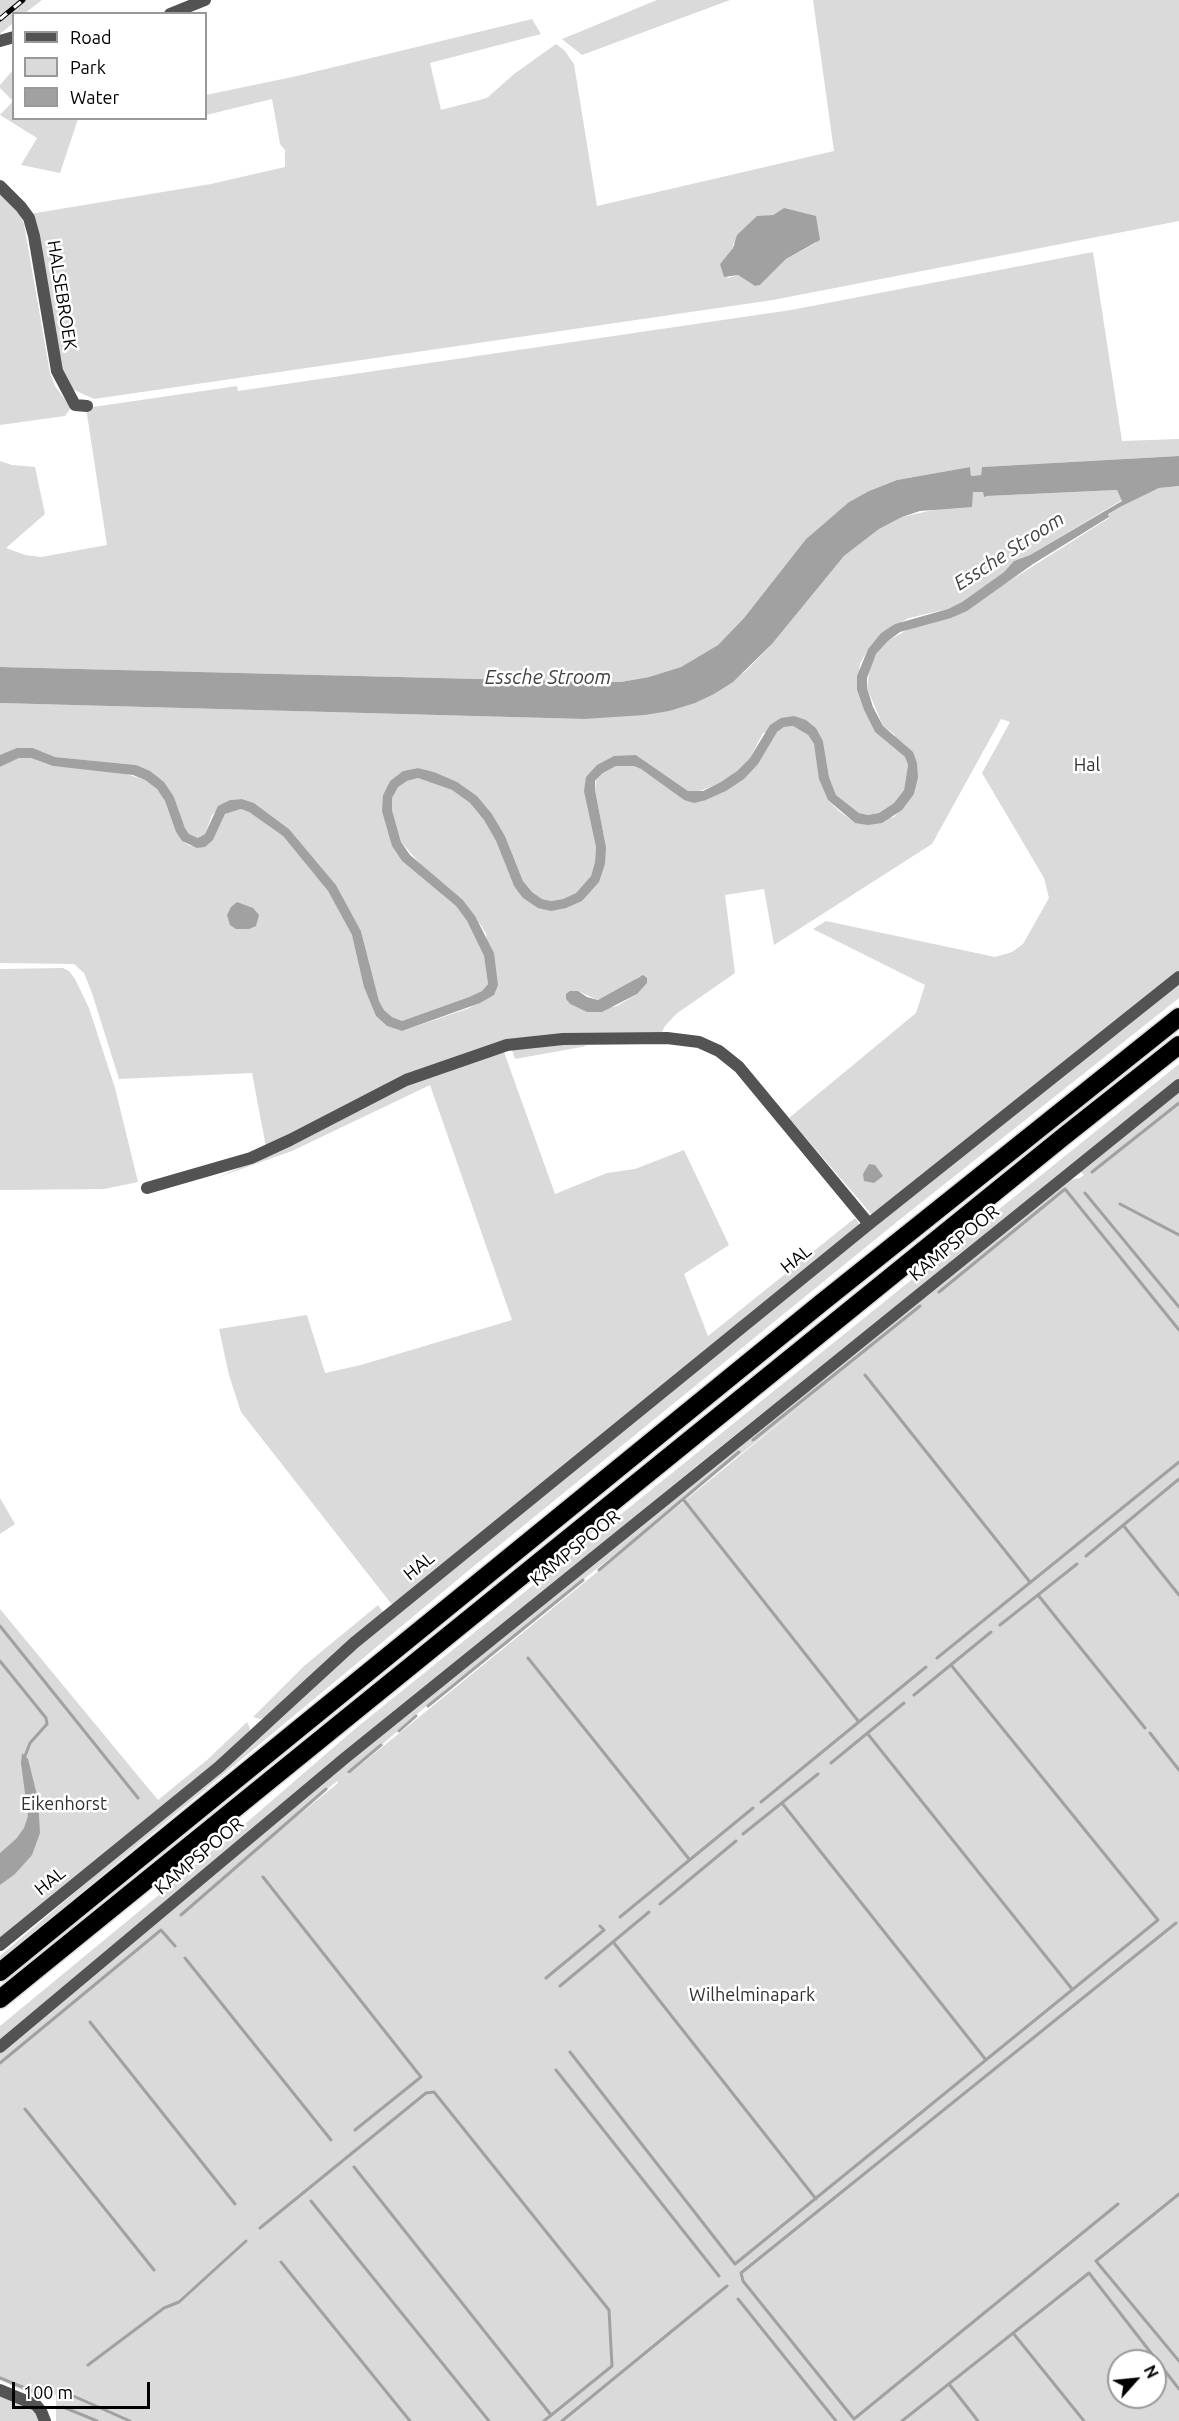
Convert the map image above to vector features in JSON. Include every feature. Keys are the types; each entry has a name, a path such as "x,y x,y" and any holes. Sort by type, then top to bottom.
{"highway":[{"path":"0,1972 810,1312 1179,1017"},
{"path":"0,1999 1053,1144 1179,1045"}],"street":[{"path":"175,12 205,0"},
{"name":"HALSEBROEK","path":"0,186 10,194 29,218 57,371 75,405 87,406"},
{"name":"HAL","path":"0,1945 219,1767 336,1657 868,1224 1179,977"},
{"path":"147,1188 251,1158 406,1080 507,1045 563,1039 667,1038 699,1042 719,1051 739,1067 868,1224"},
{"name":"KAMPSPOOR","path":"0,2047 354,1750 1179,1085"},
{"path":"0,2390 36,2404 45,2421"}],"green space":[{"path":"0,0 42,0 26,12 12,12 12,24 0,34"},
{"path":"657,0 730,0 582,55 562,39"},
{"path":"813,0 1179,0 1179,221 773,300 94,399 72,389 61,372 30,214 211,184 285,167 285,150 280,144 272,99 207,115 207,95 297,76 532,19 541,34 430,63 441,110 487,98 514,74 556,44 564,50 574,64 597,206 834,151","holes":["784,208 818,227 816,243 786,259 760,285 755,286 738,275 728,278 720,264 733,248 733,244 768,215 773,215"]},
{"path":"12,71 12,100 0,88"},
{"path":"12,102 12,120 78,120 60,173 21,165 37,138 0,115"},
{"path":"0,191 18,211 24,224 50,373 55,386 71,408 65,416 0,425"},
{"path":"1093,252 1122,441 1179,439 1179,456 982,467 981,475 971,476 970,467 897,480 869,491 849,502 806,539 744,618 718,645 681,667 649,677 621,682 597,682 0,667 0,461 12,465 35,467 45,514 6,548 25,555 41,557 107,545 86,408 237,386 238,391 791,310"},
{"name":"Hal","path":"1179,486 1179,971 872,1215 789,1118 916,1013 925,985 813,929 826,921 995,957 1012,952 1023,944 1049,898 1044,878 982,773 1010,722 1001,719 932,844 774,945 764,889 725,895 735,973 676,1014 661,1034 509,1042 266,1147 252,1073 119,1079 84,973 74,964 0,963 0,767 19,758 31,758 53,766 120,772 145,780 157,789 165,801 176,832 182,841 190,846 213,840 225,814 241,809 249,812 283,836 328,891 352,935 376,1016 387,1026 402,1031 467,1009 494,995 486,933 463,900 423,867 401,842 392,810 392,798 397,787 418,778 452,790 470,803 484,820 496,841 514,886 538,908 582,901 606,847 595,790 596,781 603,773 616,766 634,765 684,800 706,800 726,791 777,732 784,727 793,726 808,735 814,744 828,800 839,811 855,823 894,817 914,794 918,778 894,734 883,726 867,688 870,667 876,654 888,641 912,627 951,618 1109,518 1108,514 1159,488","holes":["640,976 637,994 617,1006 587,1012 570,1004 566,999 578,991 598,1000 614,993"]},
{"path":"1117,490 1122,500 1030,555 1014,561 1004,572 962,602 948,609 909,618 881,633 868,649 860,664 857,690 875,732 905,757 908,765 904,790 894,803 879,813 868,815 859,813 836,795 829,777 823,741 816,728 806,720 763,733 750,758 737,771 721,783 694,793 636,755 586,777 596,847 595,862 591,876 576,893 551,901 542,899 532,892 523,881 505,836 492,814 477,796 456,782 434,772 418,768 403,771 390,781 383,795 392,846 402,861 456,906 467,921 484,956 488,984 482,991 469,997 402,1021 392,1017 379,1001 361,931 336,885 289,829 254,803 242,799 230,800 212,815 205,834 198,838 189,834 185,828 174,797 136,765 55,757 33,748 0,755 0,703 584,719 714,694 746,671 772,644 844,556 879,529 902,517 933,510 972,492 983,492 984,496 987,496"},
{"path":"63,968 69,971 75,979 89,1008 115,1088 138,1182 104,1189 0,1190 0,969"},
{"path":"1179,984 1179,998 898,1221 474,1566 0,1960 0,1956 165,1816 330,1668 617,1433"},
{"path":"576,1043 587,1046 515,1059 512,1050"},
{"path":"504,1052 555,1194 607,1173 635,1169 684,1150 729,1245 684,1274 708,1336 855,1218 860,1225 393,1606 241,1412 229,1375 219,1329 307,1315 325,1373 361,1365 512,1320 430,1085 292,1151 216,1178 264,1157 402,1086"},
{"path":"1179,1064 1179,1079 693,1469 0,2042 0,2026 246,1823 356,1728"},
{"name":"Wilhelminapark","path":"1179,1090 1179,2421 56,2421 56,2395 45,2390 39,2398 0,2380 0,2050 255,1837 1071,1180 1084,1175 1078,1170","holes":["807,1401 348,1775 446,1689","337,1781 338,1783 273,1836 285,1825"]},
{"path":"0,1498 15,1524 0,1534"},
{"path":"378,1605 384,1613 322,1665 266,1717 260,1719 253,1717 304,1666"},
{"name":"Eikenhorst","path":"0,1609 158,1800 207,1760 247,1722 250,1728 249,1733 239,1743 0,1939"},
{"path":"0,2395 34,2410 40,2421 0,2421"}],"water":[{"path":"784,208 816,216 820,240 786,259 760,285 755,286 738,275 724,277 720,264 733,248 737,235 757,216 773,215"},
{"path":"1179,456 1179,486 1159,488 1120,507 1108,514 1109,517 1033,564 967,611 951,618 900,632 876,654 867,678 867,688 873,707 883,726 913,752 917,763 918,778 914,794 902,810 882,823 868,825 855,823 828,800 819,779 814,744 808,735 793,726 784,727 777,732 758,764 744,779 726,791 694,803 684,800 641,769 634,766 616,766 603,773 595,781 606,847 605,864 599,882 582,901 551,911 538,908 523,898 514,886 496,841 484,820 470,803 452,790 418,778 398,787 392,798 392,810 401,842 410,855 463,900 475,916 494,953 498,985 494,995 480,1003 402,1031 387,1026 376,1016 364,987 352,935 328,891 283,836 249,812 241,809 225,814 213,840 205,847 197,848 182,841 176,832 165,801 157,789 133,775 53,766 31,758 19,758 0,767 0,755 17,748 33,748 55,757 136,765 150,771 164,782 174,797 185,828 189,834 198,838 205,834 218,806 230,800 242,799 254,803 289,829 336,885 361,931 379,1001 392,1017 402,1021 469,997 482,991 488,984 484,956 467,921 456,906 402,861 392,846 382,811 383,795 390,781 403,771 418,768 434,772 457,782 477,796 492,814 505,836 523,881 532,892 542,899 551,901 576,893 591,876 596,847 584,791 586,777 597,765 614,756 636,755 688,791 703,791 737,771 750,758 770,725 781,718 794,716 806,720 816,728 823,741 829,777 836,795 859,813 868,815 879,813 894,803 904,790 908,765 905,757 875,732 857,690 857,676 868,649 881,633 895,624 948,609 962,602 1004,572 1014,561 1030,555 1122,501 1117,490 984,497 983,492 973,492 972,507 920,511 902,517 879,529 844,556 772,644 733,682 695,703 645,715 584,719 0,703 0,667 597,682 621,682 649,677 681,667 718,645 744,618 806,539 849,502 869,491 897,480 970,467 971,476 981,475 982,467"},
{"path":"237,902 253,908 259,915 256,926 249,929 236,929 230,925 227,915"},
{"path":"643,975 647,978 647,983 637,994 602,1012 587,1012 570,1004 566,999 566,994 570,991 578,991 598,1000"},
{"path":"869,1164 875,1165 883,1176 874,1183 864,1181 863,1174"},
{"path":"22,1753 28,1759 38,1799 40,1833 32,1855 15,1874 0,1885 0,1853 16,1839 24,1828 28,1816 21,1763"}],"waterway":[{"path":"1092,1172 1179,1103"},
{"path":"939,1292 1065,1189 1179,1330"},
{"path":"1085,1193 1179,1307"},
{"path":"1120,1204 1179,1235"},
{"path":"753,1440 920,1306"},
{"path":"865,1375 1030,1582"},
{"path":"599,1570 739,1452"},
{"path":"937,1658 1179,1462"},
{"path":"1086,1556 1179,1479"},
{"path":"683,1499 859,1722"},
{"path":"1123,1525 1179,1595"},
{"path":"1000,1625 1077,1564"},
{"path":"428,1706 583,1580"},
{"path":"1038,1595 1145,1728"},
{"path":"0,1626 138,1798"},
{"path":"914,1695 991,1632"},
{"path":"528,1658 689,1859"},
{"path":"0,1661 46,1718 47,1724 30,1743 25,1756"},
{"path":"570,2052 735,2264 1158,1920 951,1665"},
{"path":"761,1802 926,1667"},
{"path":"831,1763 904,1703"},
{"path":"399,1731 416,1716"},
{"path":"867,1733 1072,1989"},
{"path":"1150,1733 1179,1770"},
{"path":"349,1772 381,1745"},
{"path":"743,1834 818,1774"},
{"path":"181,1915 326,1789"},
{"path":"782,1803 986,2060"},
{"path":"620,1917 753,1808"},
{"path":"660,1904 736,1841"},
{"path":"263,1877 421,2077 355,2130"},
{"path":"560,1986 649,1912"},
{"path":"1118,2204 854,2419 743,2281 741,2273 1176,1923"},
{"path":"546,1978 604,1930 600,1926"},
{"path":"0,2063 161,1930 175,1946"},
{"path":"614,1943 816,2199"},
{"path":"185,1958 331,2140"},
{"path":"90,2022 235,2204"},
{"path":"556,2070 719,2276"},
{"path":"260,2228 426,2093 434,2092 609,2310 612,2366 544,2421"},
{"path":"25,2109 154,2270"},
{"path":"354,2167 551,2415"},
{"path":"1179,2194 1096,2261 1179,2361"},
{"path":"311,2201 489,2421"},
{"path":"88,2365 164,2308 179,2302 246,2241"},
{"path":"281,2262 410,2421"},
{"path":"902,2421 1089,2273 1179,2389"},
{"path":"562,2421 727,2286"},
{"path":"738,2299 836,2421"},
{"path":"1013,2333 1084,2421"},
{"path":"0,2378 37,2393"},
{"path":"949,2384 978,2421"},
{"path":"62,2391 130,2421"},
{"path":"63,2407 97,2421"}],"railway":[{"path":"0,19 23,0"}],"water label":[{"name":"Essche Stroom","path":"1009,551"},
{"name":"Essche Stroom","path":"548,677"}]}
